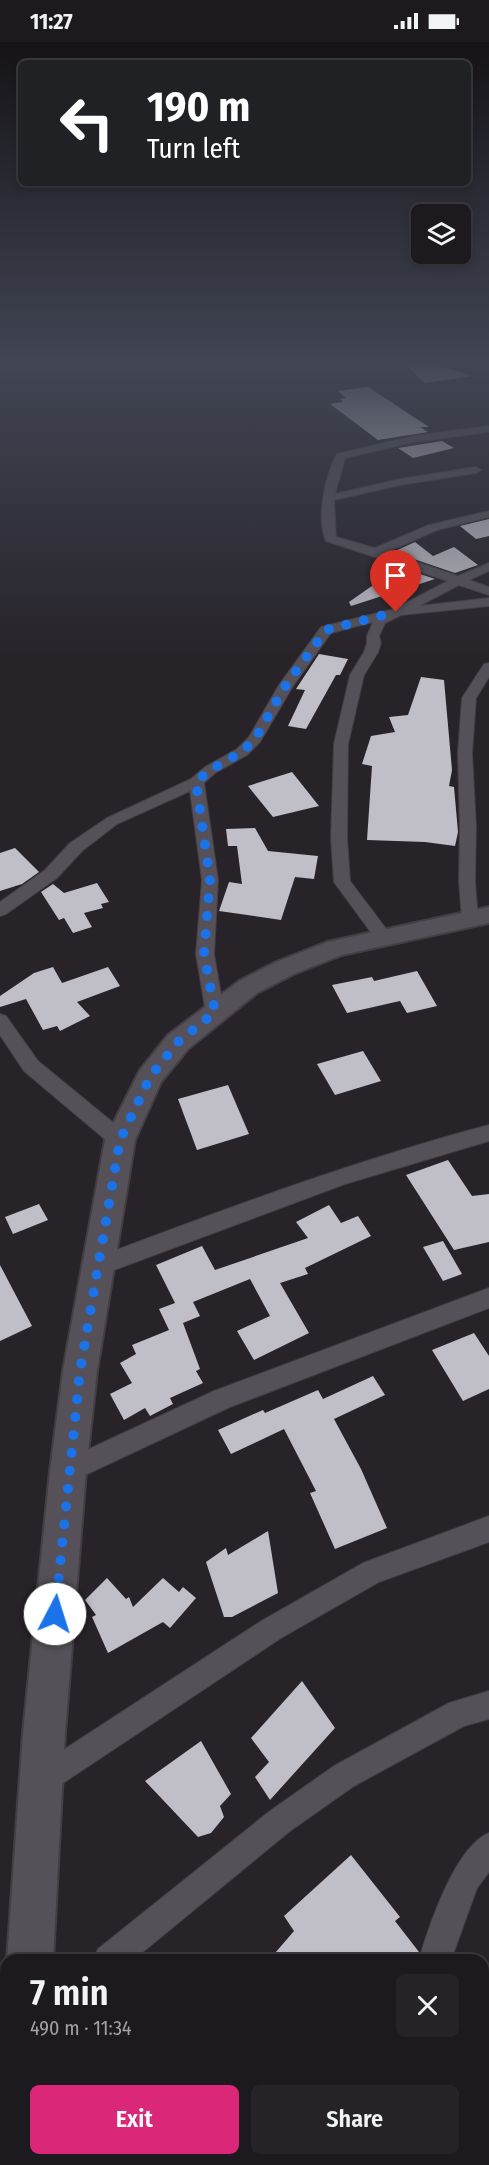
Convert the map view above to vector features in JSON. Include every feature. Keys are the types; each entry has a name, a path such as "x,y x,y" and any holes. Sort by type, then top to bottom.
{"main road":[{"path":"30,1954 41,1781 68,1471 80,1371 120,1140 150,1077 178,1042 248,987 285,968 336,948 479,917"}],"street":[{"path":"339,459 332,474 327,522 330,539 376,552 489,591"},
{"path":"330,498 400,482 476,470"},
{"path":"376,552 433,527 489,514"},
{"path":"384,938 342,882 339,838 341,744 357,675 371,652 374,643 373,636 380,621 457,580 489,567"},
{"path":"0,910 51,874 76,847 112,821 196,782 210,770 242,752 255,739 286,685 326,630 396,612 489,602"},
{"path":"479,917 467,881 468,826 465,753 468,698 489,667"},
{"path":"196,782 210,880 204,954 215,1012"},
{"path":"0,1021 32,1066 120,1140"},
{"path":"98,1267 278,1198 414,1152 489,1133"},
{"path":"68,1471 222,1399 489,1298"},
{"path":"41,1781 272,1629 352,1583 372,1572 489,1529"},
{"path":"116,1954 280,1821 344,1776 459,1713 489,1705"},
{"path":"437,1954 465,1879 489,1848"}],"building":[{"path":"489,519 489,536 476,539 460,526"},
{"path":"415,542 433,556 454,547 478,565 455,573 393,552"},
{"path":"399,567 435,579 351,606 349,602"},
{"path":"319,654 348,659 340,675 336,675 306,729 288,726 305,690 296,689"},
{"path":"421,677 444,680 452,770 449,786 454,787 458,832 455,846 425,842 367,840 372,766 362,764 371,736 395,732 389,717 408,715"},
{"path":"292,772 319,806 273,817 248,786"},
{"path":"255,828 268,851 318,856 314,879 295,877 281,920 219,911 229,882 242,884 237,846 228,846 226,829"},
{"path":"15,848 39,872 22,884 0,891 0,853"},
{"path":"97,883 109,902 101,904 103,908 84,913 92,927 73,933 64,918 59,920 41,892 53,884 64,893"},
{"path":"53,967 62,983 108,967 120,986 77,1002 90,1016 60,1031 57,1026 43,1030 26,999 0,1007 0,996 34,973"},
{"path":"417,971 437,1006 407,1013 400,1001 347,1013 332,985 372,977 374,981"},
{"path":"363,1051 381,1081 335,1095 317,1064"},
{"path":"228,1085 249,1134 197,1150 178,1099"},
{"path":"448,1160 472,1196 489,1194 489,1242 454,1250 406,1175"},
{"path":"39,1204 48,1220 13,1234 5,1217"},
{"path":"329,1205 341,1223 358,1216 371,1236 305,1268 308,1274 280,1283 309,1333 254,1360 237,1331 270,1316 250,1279 193,1302 200,1316 183,1323 200,1369 196,1371 203,1383 170,1398 173,1404 150,1416 145,1408 124,1420 110,1394 132,1383 120,1363 136,1354 132,1345 169,1330 159,1309 175,1303 156,1265 202,1246 215,1270 308,1238 296,1222"},
{"path":"443,1241 462,1274 443,1281 423,1247"},
{"path":"0,1265 32,1326 0,1341"},
{"path":"474,1333 489,1356 489,1389 463,1401 432,1350"},
{"path":"373,1376 385,1395 334,1419 361,1469 387,1528 335,1549 310,1493 316,1491 284,1429 231,1454 218,1430 263,1410 265,1413 318,1390 323,1399"},
{"path":"268,1531 278,1593 232,1617 224,1617 206,1562 226,1548 228,1555"},
{"path":"107,1578 126,1599 129,1597 133,1607 163,1578 179,1592 183,1587 196,1598 170,1628 163,1622 108,1653 92,1617 96,1615 85,1600"},
{"path":"302,1681 335,1728 270,1800 255,1777 269,1762 251,1738"},
{"path":"201,1741 231,1794 220,1806 224,1817 211,1833 198,1837 145,1781"},
{"path":"351,1855 400,1917 395,1921 418,1954 274,1954 294,1931 284,1916"}],"route":[{"path":"55,1614 80,1371 120,1140 150,1077 178,1042 215,1012 204,954 210,880 196,782 210,770 242,752 255,739 286,685 326,630 364,618 396,612"}]}
